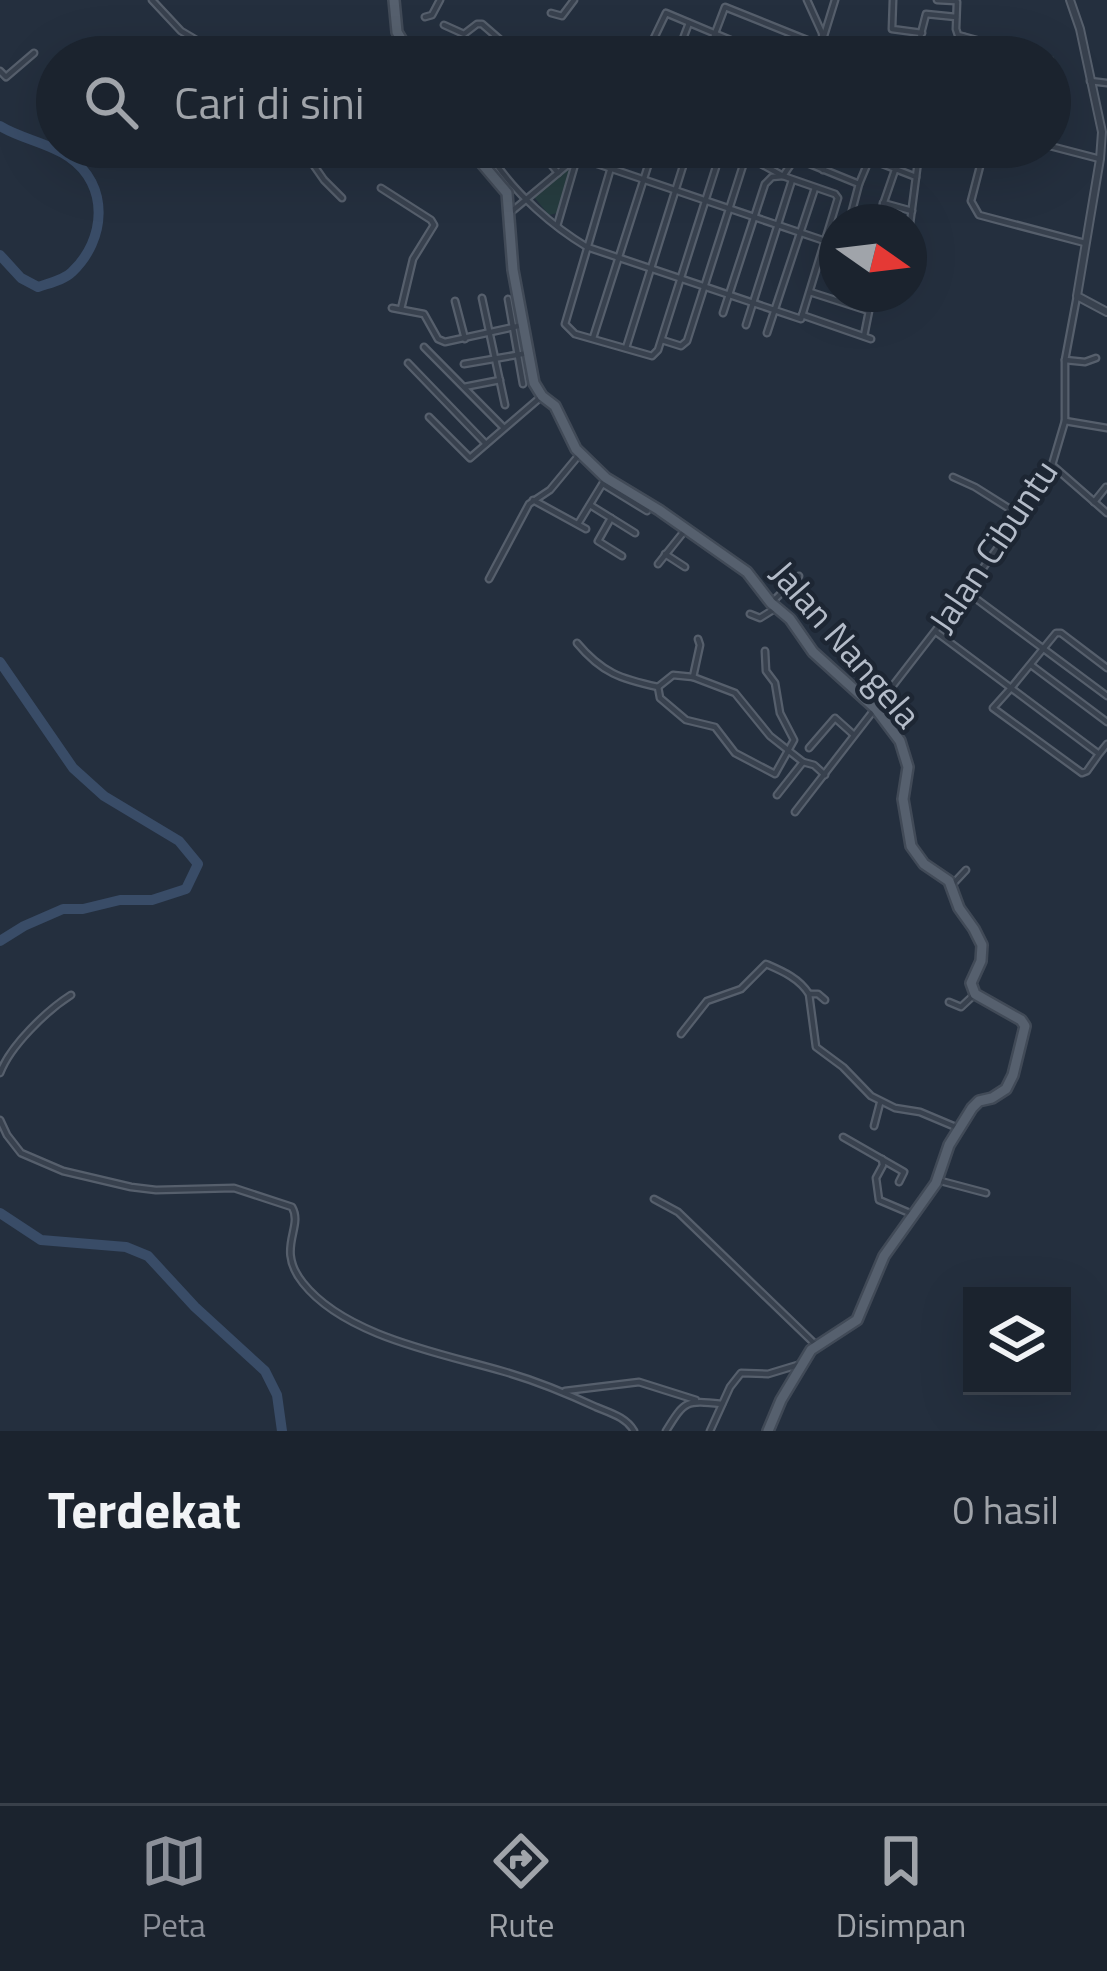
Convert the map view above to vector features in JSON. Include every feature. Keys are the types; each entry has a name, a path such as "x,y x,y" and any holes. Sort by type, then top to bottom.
{"main road":[{"path":"394,0 399,36"},
{"path":"486,168 507,193"},
{"name":"Jalan Nangela","path":"507,193 518,327 523,354 542,396 555,406 580,454 604,481 747,572 813,652 876,709 900,740 907,762 903,799 911,845 924,864 945,877 982,945 971,983 975,994"},
{"path":"768,1431 801,1364 816,1345 856,1320 884,1256 937,1180 958,1128 976,1103 1006,1090 1026,1030 1021,1020 975,994"}],"street":[{"path":"152,0 190,36"},
{"path":"425,17 432,15 440,0"},
{"path":"551,13 562,16 574,0"},
{"path":"807,0 823,36"},
{"path":"825,36 835,0"},
{"path":"893,0 892,29 922,33"},
{"path":"937,0 957,1 956,32 962,36"},
{"path":"1070,0 1104,143 1077,296 1107,312"},
{"path":"714,36 725,7 798,36"},
{"path":"654,36 664,14 722,36"},
{"path":"921,36 927,14 956,16"},
{"path":"684,36 689,23"},
{"path":"444,25 464,34 482,24 496,36"},
{"path":"0,70 6,77 34,52"},
{"path":"1090,81 1107,83"},
{"path":"1071,151 1100,159"},
{"path":"316,168 342,198"},
{"path":"500,168 526,200 586,247 798,320 819,261"},
{"path":"555,168 558,172"},
{"path":"510,213 563,168"},
{"path":"556,226 574,168"},
{"path":"605,168 819,239"},
{"path":"593,338 648,168"},
{"path":"626,348 682,168"},
{"path":"610,170 565,324 572,332 654,356 716,168"},
{"path":"662,340 685,344 742,168"},
{"path":"770,168 835,194 837,204"},
{"path":"723,313 768,178 784,175 789,168"},
{"path":"819,168 859,184"},
{"path":"854,204 866,168"},
{"path":"890,168 916,178"},
{"path":"913,204 916,168"},
{"path":"979,168 971,201 980,215 1085,243"},
{"path":"887,204 883,203 895,170"},
{"path":"746,325 792,180"},
{"path":"381,188 434,225 413,259 401,309"},
{"path":"767,333 815,188"},
{"path":"507,193 526,200"},
{"path":"802,315 868,338 869,311 810,292"},
{"name":"Jalan Cibuntu","path":"795,812 966,592 1052,465 1065,421 1065,360 1077,296"},
{"path":"482,298 505,405"},
{"path":"392,308 426,316 440,341 449,342 518,327 508,299"},
{"path":"455,301 465,339"},
{"path":"424,347 503,428"},
{"path":"464,364 523,354 524,384"},
{"path":"1065,360 1096,358"},
{"path":"408,363 486,444"},
{"path":"463,387 500,380"},
{"path":"429,417 470,458 542,396"},
{"path":"1065,421 1107,428"},
{"path":"489,579 523,513 580,454"},
{"path":"1052,465 1107,513"},
{"path":"953,477 1021,516"},
{"path":"578,524 604,481 647,511"},
{"path":"1094,502 1106,487"},
{"path":"533,500 586,529"},
{"path":"590,505 635,533"},
{"path":"611,518 598,542 622,556"},
{"path":"658,564 686,529"},
{"path":"665,554 685,567"},
{"path":"750,614 760,618 799,576"},
{"path":"966,592 1107,696"},
{"path":"936,632 1011,688 1104,750 1082,773 993,708 1011,688 1030,665 1052,635 1061,633 1107,668"},
{"path":"693,677 698,639"},
{"path":"577,643 592,661 623,680 658,687 673,675 693,677 735,693 770,736 825,775"},
{"path":"658,687 660,698 686,720 716,727 735,753 774,774 794,738 766,671 765,651"},
{"path":"1030,665 1107,722"},
{"path":"809,748 835,718 854,736"},
{"path":"777,795 803,762"},
{"path":"951,886 966,869"},
{"path":"681,1034 707,1000 741,989 766,964 798,981 809,994 817,1049 843,1067 868,1094 958,1128"},
{"path":"809,994 826,1000"},
{"path":"949,1002 961,1007 975,994"},
{"path":"0,1073 6,1058 54,1006 71,995"},
{"path":"874,1126 880,1101"},
{"path":"0,1120 21,1153 63,1171 143,1188 234,1189 292,1207 296,1215 290,1258 304,1285 337,1312 379,1334 560,1391 624,1419 634,1431"},
{"path":"843,1137 904,1172 899,1182"},
{"path":"882,1159 876,1178 879,1198 913,1215"},
{"path":"937,1180 986,1192"},
{"path":"654,1199 678,1212 816,1345"},
{"path":"710,1431 741,1373 768,1374 801,1364"},
{"path":"560,1391 640,1382 722,1404"},
{"path":"666,1431 680,1408 696,1400"}],"green space":[{"path":"572,168 558,213 549,215 534,197"}],"waterway":[{"path":"0,126 36,142"},
{"path":"0,255 21,278 38,287 72,272 92,244 99,213 92,182 81,168"},
{"path":"0,662 73,768 104,796 179,841 198,864 186,889 152,900 63,909 0,941"},
{"path":"0,1213 41,1240 126,1247 148,1256 265,1371 277,1395 282,1431"}]}
